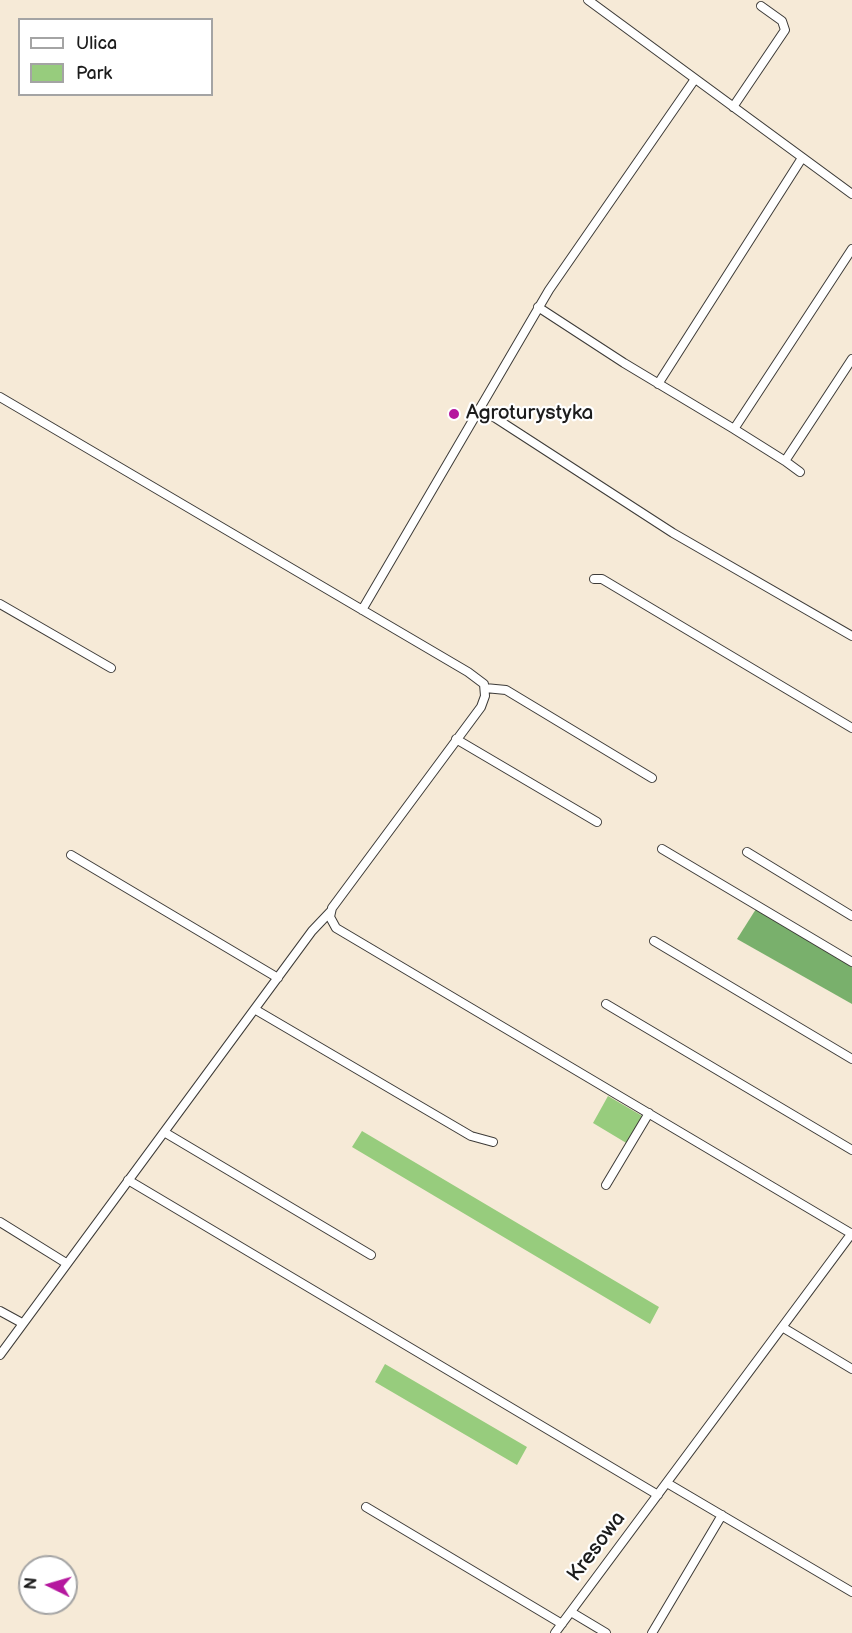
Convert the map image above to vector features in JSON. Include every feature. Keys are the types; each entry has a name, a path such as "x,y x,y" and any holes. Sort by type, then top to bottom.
{"street":[{"path":"591,1 852,194"},
{"path":"733,107 785,30 782,21 761,6"},
{"path":"362,610 538,307 695,79"},
{"path":"658,384 802,158"},
{"path":"734,429 852,249"},
{"path":"538,307 800,472"},
{"path":"785,461 852,359"},
{"path":"0,397 473,675 485,688 506,690 652,778"},
{"path":"480,408 673,532 852,636"},
{"path":"594,579 602,579 852,728"},
{"path":"0,604 111,668"},
{"path":"0,1355 312,931 331,911 484,702 485,688"},
{"path":"456,740 597,822"},
{"path":"662,849 852,962"},
{"path":"747,852 852,916"},
{"path":"71,855 278,978"},
{"path":"331,911 333,924 341,931 852,1233"},
{"path":"654,941 852,1059"},
{"path":"606,1004 852,1150"},
{"path":"256,1010 471,1136 493,1142"},
{"path":"606,1185 649,1113"},
{"path":"164,1132 371,1256"},
{"path":"128,1180 658,1495"},
{"path":"0,1222 66,1263"},
{"name":"Kresowa","path":"555,1633 852,1233"},
{"path":"0,1311 22,1323"},
{"path":"782,1328 852,1369"},
{"path":"667,1483 852,1592"},
{"path":"366,1507 562,1624"},
{"path":"652,1633 722,1515"},
{"path":"571,1612 606,1633"}],"green space":[{"path":"756,909 852,967 852,1004 737,939"},
{"path":"608,1096 644,1117 628,1144 593,1123"},
{"path":"362,1131 659,1307 650,1324 352,1147"},
{"path":"385,1364 527,1447 517,1465 375,1382"}],"place":[{"name":"Agroturystyka","path":"454,414"}]}
